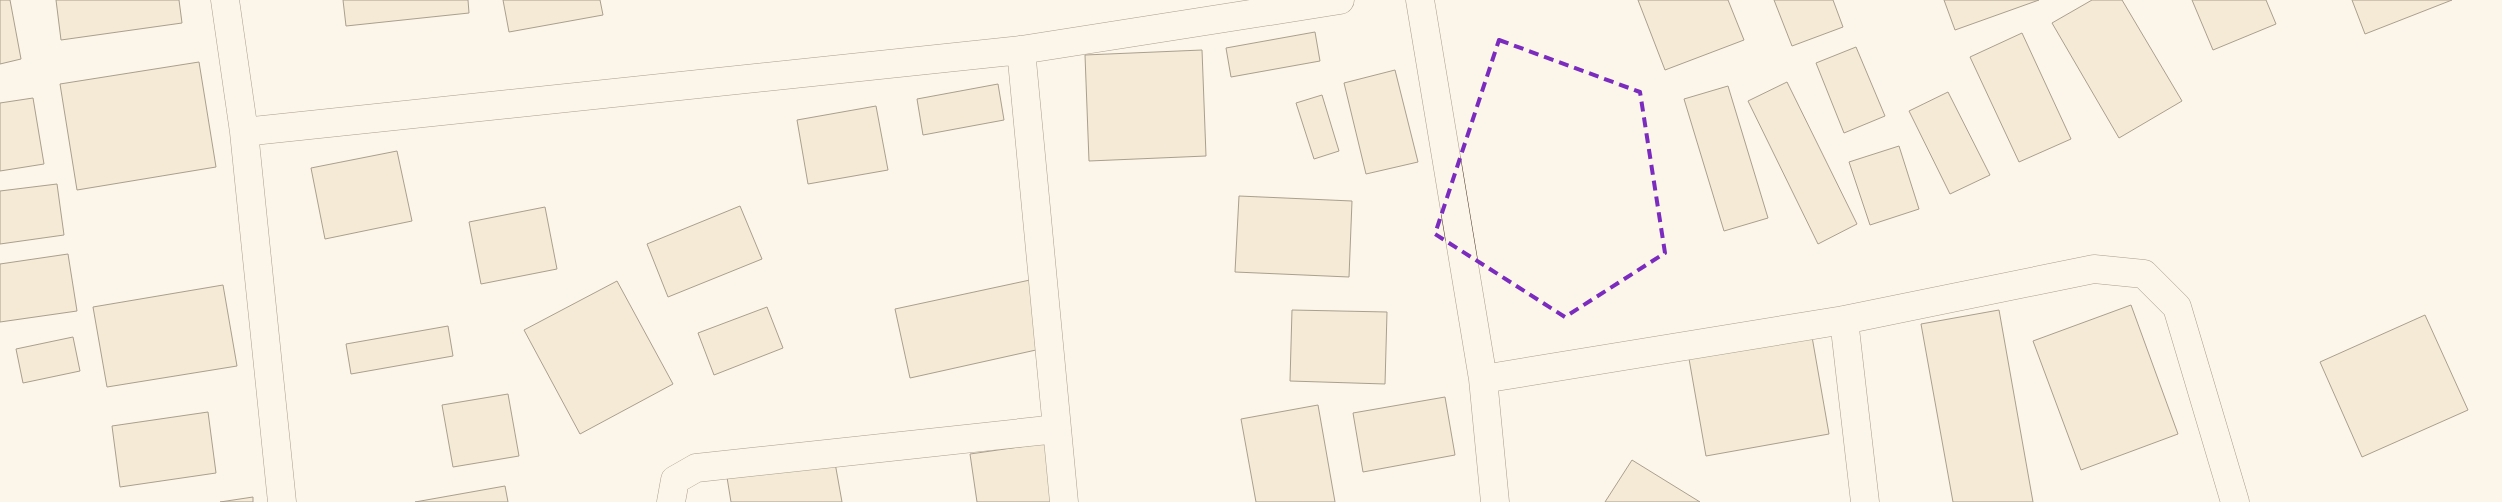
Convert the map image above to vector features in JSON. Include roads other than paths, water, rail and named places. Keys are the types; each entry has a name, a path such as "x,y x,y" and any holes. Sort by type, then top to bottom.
{"street":[{"path":"225,0 244,132 282,502"},
{"path":"244,132 1021,50 1340,0"},
{"path":"1420,0 1483,379 1496,502"},
{"path":"1021,50 1064,502"},
{"path":"1483,379 1844,320 2094,268 2144,274 2177,307 2234,502"},
{"path":"1844,320 1866,502"},
{"path":"671,502 675,480 696,468 1057,429"}]}
